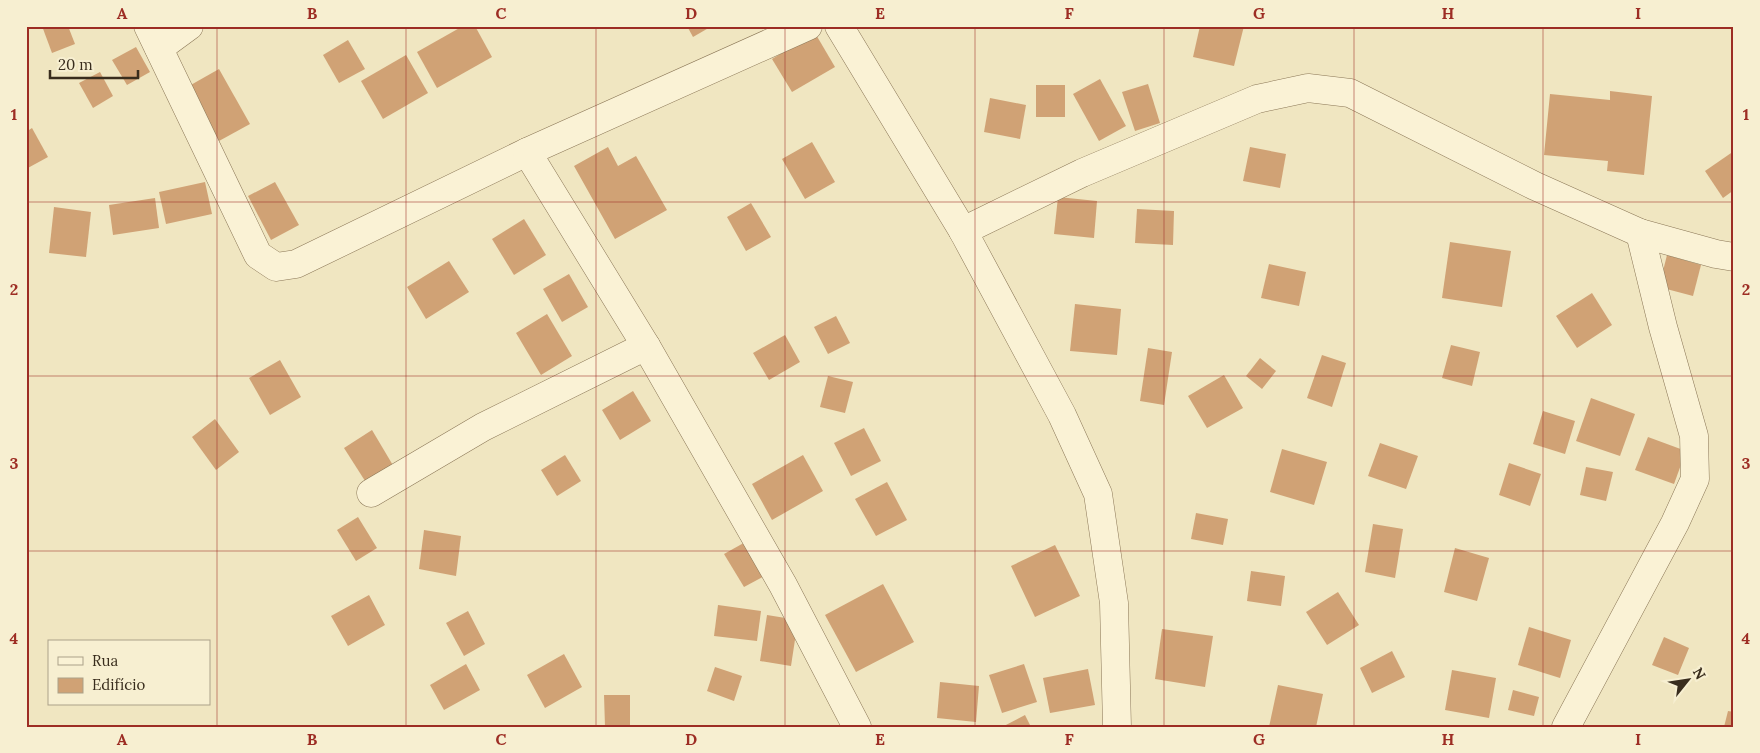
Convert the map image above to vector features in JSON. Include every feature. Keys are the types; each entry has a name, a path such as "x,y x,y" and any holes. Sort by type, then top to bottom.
{"street":[{"path":"189,26 154,37 258,255 276,267 296,264 527,152 808,26"},
{"path":"839,26 963,231 1062,415 1098,494 1114,603 1117,727"},
{"path":"963,231 1082,173 1257,99 1308,88 1350,93 1535,186 1640,233 1716,254 1734,257"},
{"path":"527,152 646,346 784,585 857,727"},
{"path":"1566,727 1675,523 1695,479 1694,436 1663,327 1640,233"},
{"path":"371,493 483,427 646,346"}],"building":[{"path":"42,26 68,26 75,44 52,53"},
{"path":"463,26 475,26 492,57 437,88 417,52"},
{"path":"687,26 712,26 693,37"},
{"path":"1200,26 1244,26 1234,66 1193,57"},
{"path":"815,33 835,67 792,92 772,59"},
{"path":"348,40 365,69 339,83 323,55"},
{"path":"136,47 150,72 127,85 112,60"},
{"path":"406,55 428,93 383,119 361,81"},
{"path":"219,69 250,124 219,141 189,86"},
{"path":"100,72 113,96 93,108 79,83"},
{"path":"1100,79 1126,126 1099,141 1073,94"},
{"path":"1148,84 1160,123 1135,131 1122,92"},
{"path":"1036,85 1065,85 1065,117 1036,117"},
{"path":"1610,91 1652,96 1644,175 1607,171 1608,161 1544,155 1550,94 1610,100"},
{"path":"990,98 1026,105 1020,139 984,132"},
{"path":"32,128 48,157 26,169 26,132"},
{"path":"812,142 835,182 805,199 782,159"},
{"path":"608,147 618,166 636,156 667,210 615,239 574,166"},
{"path":"1250,147 1286,154 1280,188 1243,181"},
{"path":"1734,151 1734,190 1723,198 1705,171"},
{"path":"205,182 212,214 166,224 159,192"},
{"path":"275,182 299,225 271,240 248,196"},
{"path":"1058,197 1097,201 1094,238 1054,234"},
{"path":"155,198 159,228 113,235 109,205"},
{"path":"751,203 771,237 746,251 727,217"},
{"path":"54,207 91,212 86,257 49,253"},
{"path":"1137,209 1174,211 1173,245 1135,243"},
{"path":"524,219 546,255 514,275 492,239"},
{"path":"1450,242 1511,251 1502,307 1442,298"},
{"path":"1667,255 1701,265 1693,296 1659,287"},
{"path":"449,261 469,292 426,319 407,287"},
{"path":"1269,264 1306,272 1299,306 1261,298"},
{"path":"569,274 588,307 562,322 543,289"},
{"path":"1592,293 1612,325 1577,348 1556,316"},
{"path":"1075,304 1121,309 1117,355 1070,351"},
{"path":"547,314 572,356 541,375 516,333"},
{"path":"836,316 850,343 828,354 814,327"},
{"path":"785,335 800,362 769,380 753,353"},
{"path":"1451,345 1480,352 1472,386 1442,378"},
{"path":"1148,348 1172,352 1164,405 1140,401"},
{"path":"1322,355 1346,363 1332,407 1307,398"},
{"path":"1260,358 1276,371 1262,389 1246,376"},
{"path":"280,360 301,397 270,415 249,378"},
{"path":"1224,375 1243,408 1207,428 1188,396"},
{"path":"828,376 853,382 845,413 820,407"},
{"path":"633,391 651,421 620,440 602,410"},
{"path":"1591,398 1635,414 1620,456 1576,441"},
{"path":"1543,411 1575,421 1565,454 1533,444"},
{"path":"215,419 239,452 216,470 192,437"},
{"path":"864,428 881,461 851,476 834,443"},
{"path":"372,430 394,467 367,484 344,448"},
{"path":"1648,437 1686,451 1674,484 1635,470"},
{"path":"1380,443 1418,456 1406,489 1368,476"},
{"path":"1282,449 1327,462 1314,505 1270,492"},
{"path":"565,455 581,481 557,496 541,470"},
{"path":"803,455 823,491 772,520 752,484"},
{"path":"1509,463 1541,474 1530,506 1499,495"},
{"path":"1586,467 1613,472 1606,501 1580,495"},
{"path":"887,482 907,520 876,536 855,499"},
{"path":"1196,513 1228,519 1223,545 1191,539"},
{"path":"358,517 377,548 356,561 337,530"},
{"path":"1373,524 1403,529 1395,578 1365,572"},
{"path":"424,530 461,536 456,576 419,569"},
{"path":"749,540 768,574 744,587 724,554"},
{"path":"1055,545 1080,596 1035,617 1011,566"},
{"path":"1455,548 1489,558 1477,601 1444,592"},
{"path":"1251,571 1285,576 1281,606 1247,601"},
{"path":"883,584 914,642 856,672 825,615"},
{"path":"1338,592 1359,625 1327,645 1306,612"},
{"path":"369,595 385,625 348,646 331,616"},
{"path":"718,605 761,611 757,641 714,636"},
{"path":"468,611 485,644 464,656 446,623"},
{"path":"767,615 798,620 791,666 760,661"},
{"path":"1529,627 1571,640 1560,678 1518,665"},
{"path":"1162,629 1213,636 1205,687 1155,679"},
{"path":"1664,637 1689,648 1678,675 1652,665"},
{"path":"1392,651 1405,677 1372,693 1360,668"},
{"path":"564,654 582,687 545,708 527,675"},
{"path":"466,664 480,690 444,710 430,685"},
{"path":"1024,664 1037,702 1002,713 989,675"},
{"path":"715,667 742,676 734,701 707,691"},
{"path":"1088,669 1095,705 1050,713 1043,678"},
{"path":"1452,670 1496,678 1489,718 1445,710"},
{"path":"940,682 979,686 976,722 937,718"},
{"path":"1278,685 1323,694 1316,727 1269,727"},
{"path":"1513,690 1539,697 1534,716 1508,710"},
{"path":"604,695 630,695 630,727 605,727"},
{"path":"1728,711 1734,712 1734,727 1724,727"},
{"path":"1025,715 1031,727 1002,727"}]}
